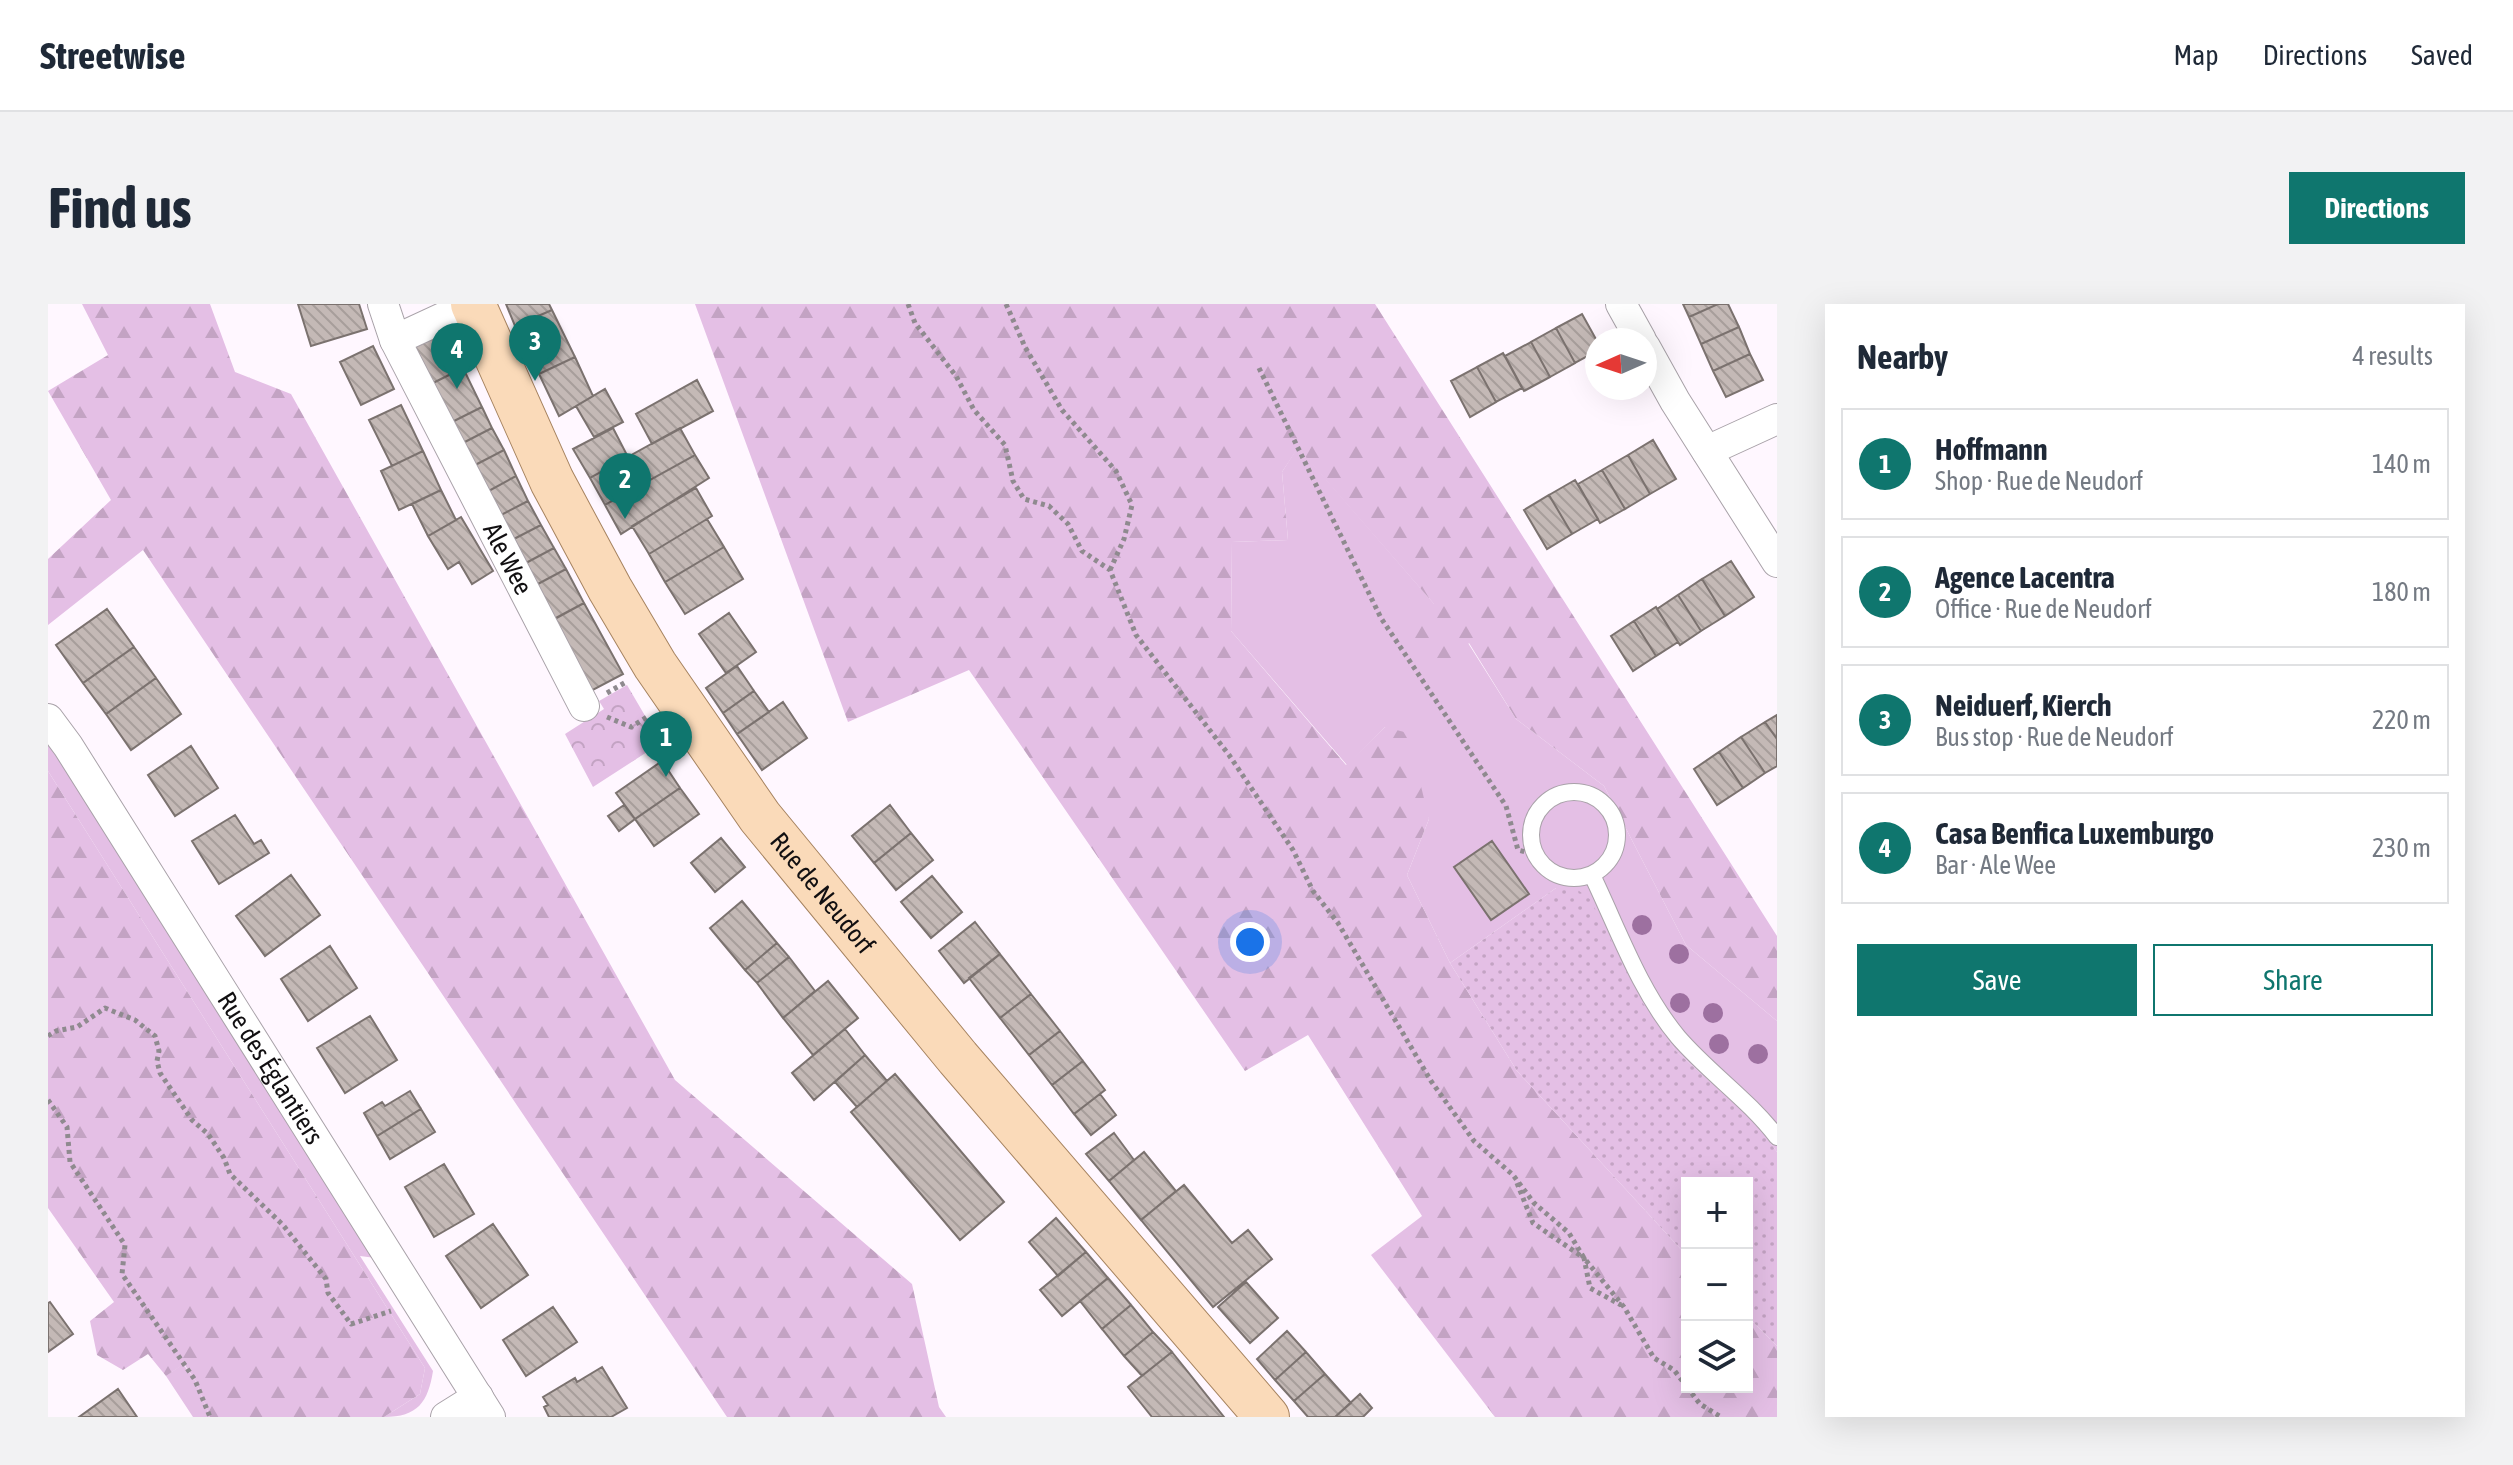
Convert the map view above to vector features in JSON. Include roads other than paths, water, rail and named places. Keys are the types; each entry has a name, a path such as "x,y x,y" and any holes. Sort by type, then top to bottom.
{"main road":[{"name":"Rue de Neudorf","path":"473,304 552,481 655,665 780,843 958,1058 1267,1417"}],"street":[{"name":"Ale Wee","path":"383,304 395,340 584,706"},
{"path":"395,340 473,304"},
{"path":"1621,304 1634,328"},
{"path":"1657,367 1777,562"},
{"path":"1707,451 1777,419"},
{"name":"Rue des Églantiers","path":"48,719 484,1407"},
{"path":"446,1417 484,1407"}],"lane":[{"path":"1578,791 1599,799 1614,817 1617,839 1610,861 1592,875 1570,879 1548,871 1534,854 1530,831 1538,810 1555,795 1578,791"},
{"path":"1592,875 1649,995 1671,1027 1759,1114 1777,1137"}],"place":[{"name":"Neiduerf, Kierch","path":"535,381"},
{"name":"Casa Benfica Luxemburgo","path":"457,389"},
{"name":"Agence Lacentra","path":"625,519"},
{"name":"Hoffmann","path":"666,777"}]}
